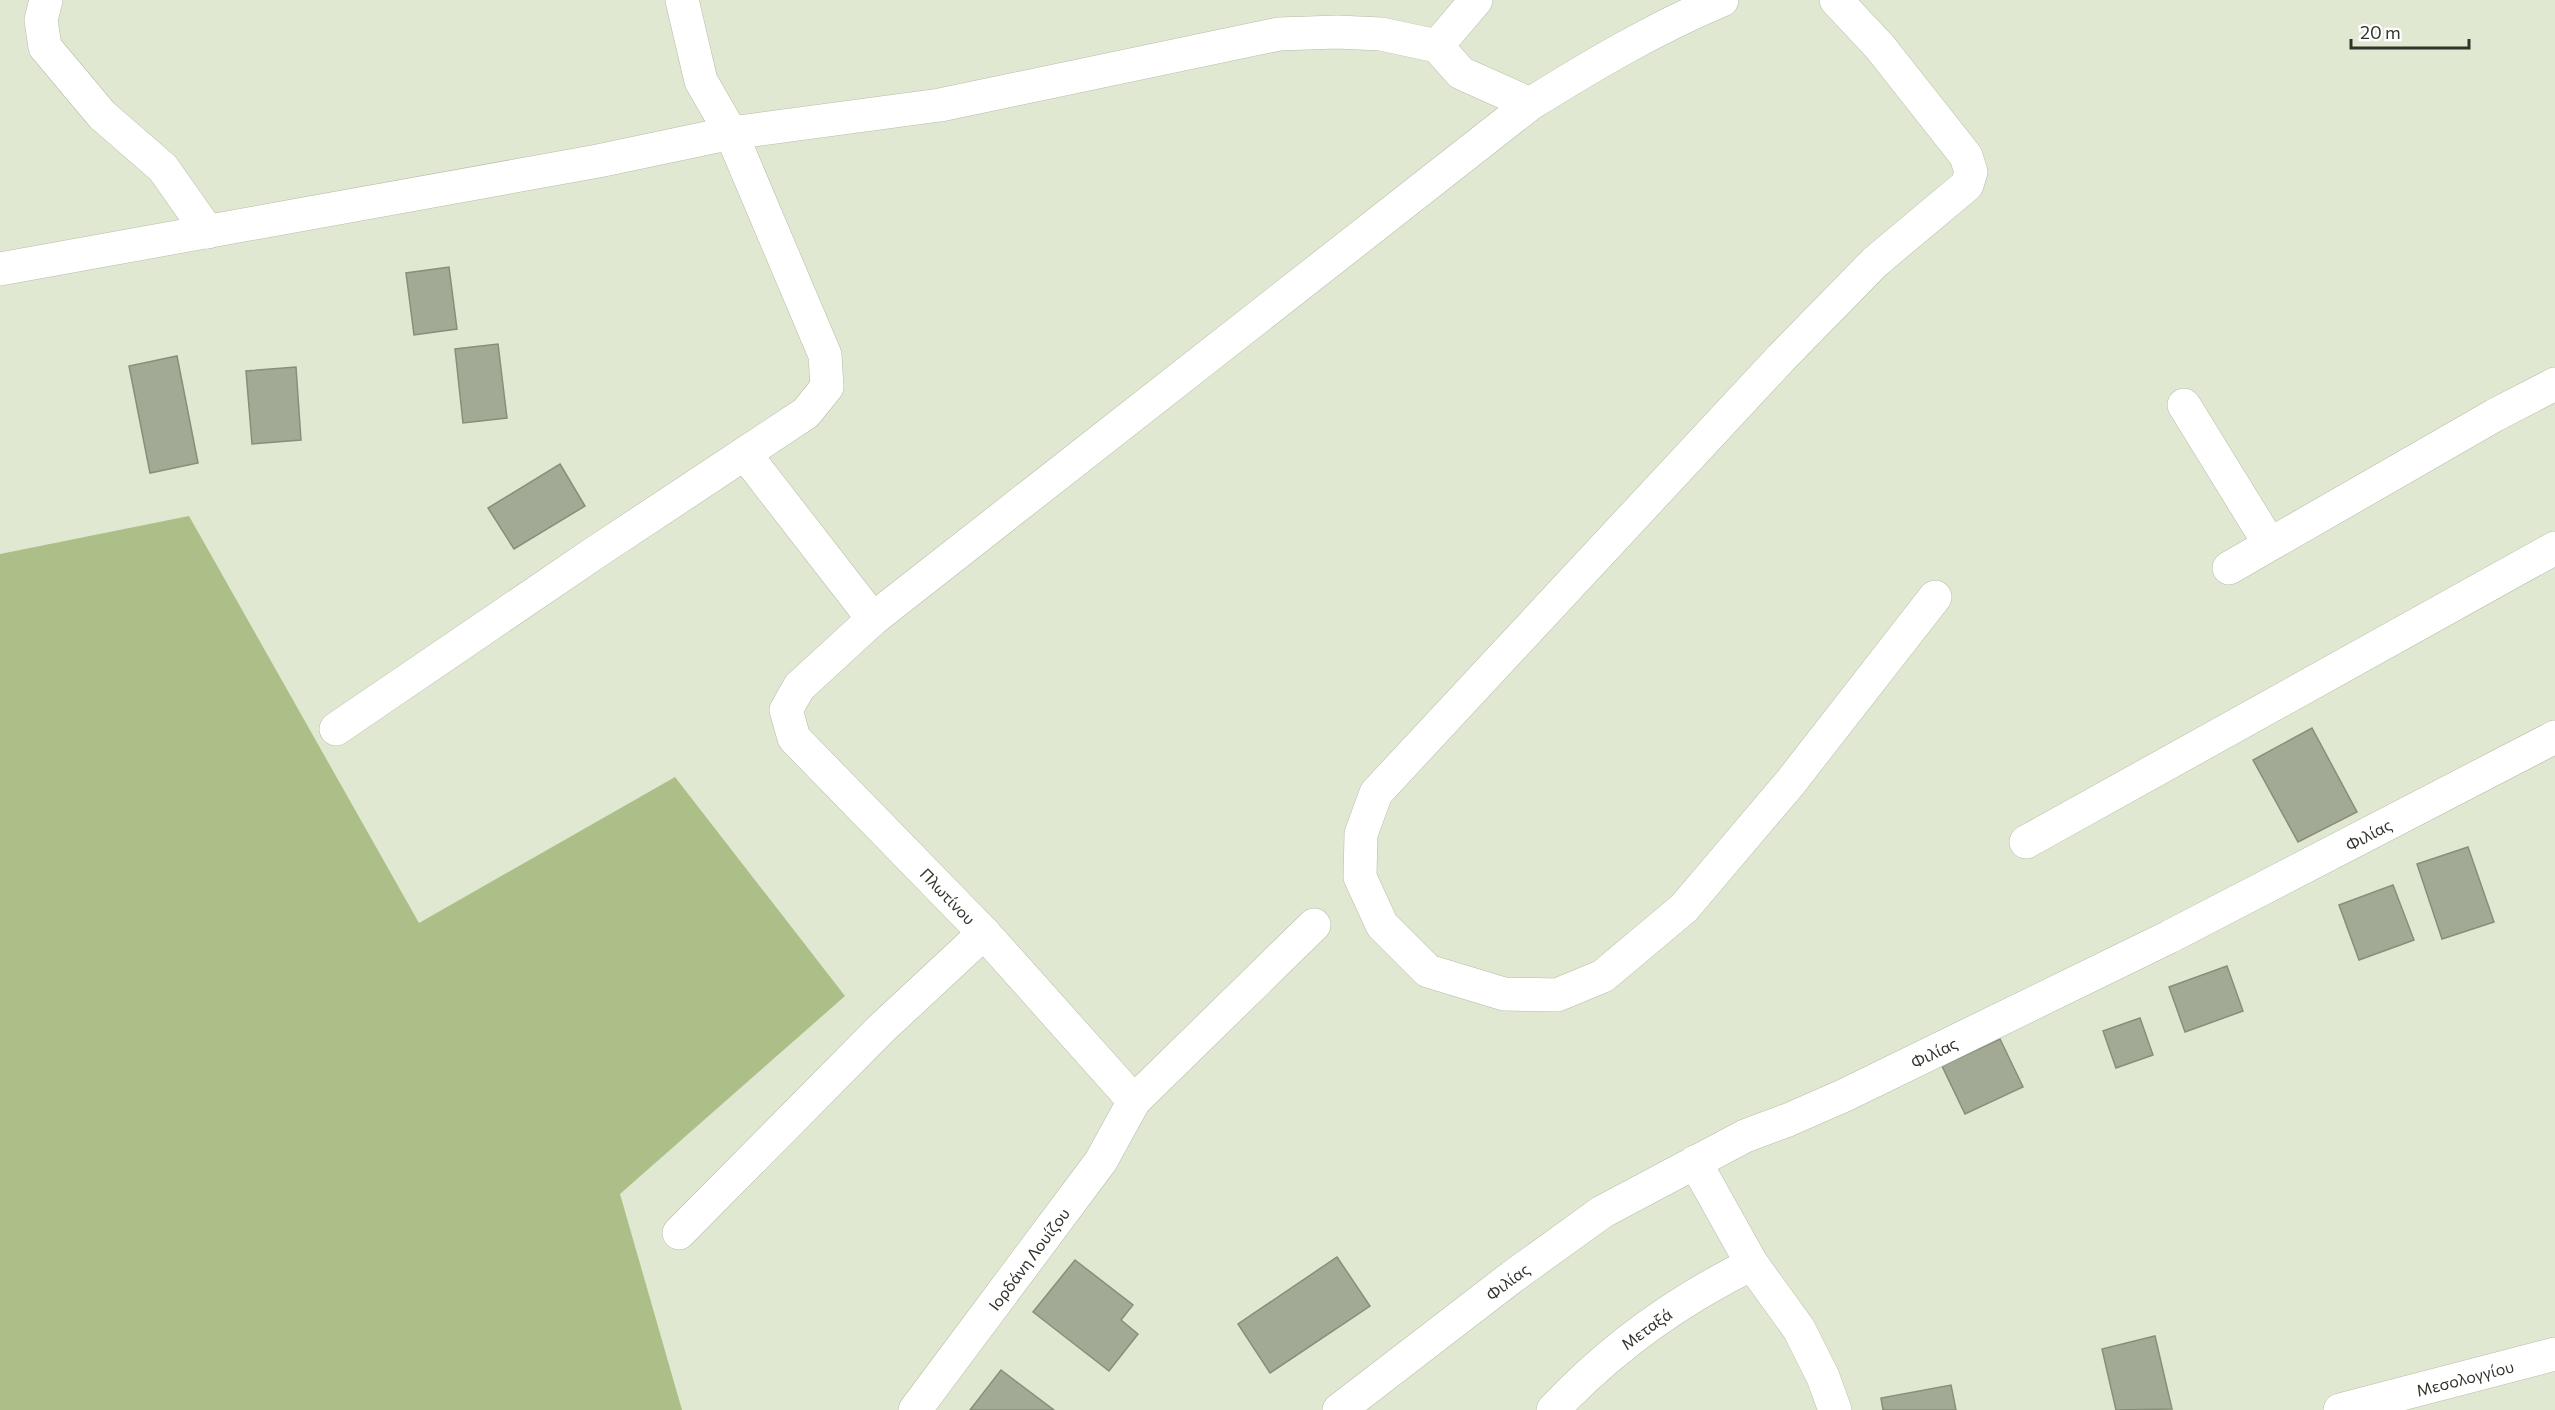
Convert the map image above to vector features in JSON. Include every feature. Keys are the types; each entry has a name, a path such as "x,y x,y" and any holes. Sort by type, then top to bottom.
{"street":[{"path":"46,0 41,20 45,47 102,115 163,168 208,232"},
{"path":"336,729 596,552 806,413 827,387 825,355 731,133 701,81 682,0"},
{"path":"1437,46 1476,0"},
{"path":"745,454 873,619 1530,104 1584,70 1697,10 1722,0"},
{"path":"1836,0 1887,55 1966,156 1971,172 1967,185 1875,262 1781,358 1376,793 1361,834 1360,877 1382,925 1428,971 1504,994 1557,995 1603,976 1684,908 1790,783 1935,597"},
{"path":"0,269 598,161 731,133 940,105 1280,34 1337,32 1381,34 1437,46 1461,73 1530,104"},
{"path":"2229,567 2495,415 2555,384"},
{"path":"2184,405 2269,543"},
{"path":"2026,842 2555,548"},
{"name":"Πλωτίνου","path":"873,619 799,687 786,710 794,738 984,933 1134,1101"},
{"name":"Φιλίας","path":"1339,1410 1512,1277 1602,1212 1745,1136 1845,1095 2169,937 2555,737"},
{"name":"Ιορδάνη Λουίζου","path":"915,1410 1101,1161 1134,1101 1314,925"},
{"path":"679,1233 883,1027 984,933"},
{"path":"1695,1162 1752,1264 1799,1329 1835,1410"},
{"name":"Μεταξά","path":"1552,1410 1580,1381 1644,1328 1704,1288 1752,1264"},
{"name":"Μεσολογγίου","path":"2340,1410 2555,1354"}],"green space":[{"path":"189,516 419,923 675,777 845,996 620,1194 682,1410 0,1410 0,554"}],"building":[{"path":"449,267 457,329 414,335 406,273"},
{"path":"498,344 507,418 463,423 455,349"},
{"path":"177,356 198,463 150,473 129,366"},
{"path":"296,367 301,440 252,444 246,371"},
{"path":"560,464 585,506 514,549 488,508"},
{"path":"2312,728 2357,812 2298,842 2253,760"},
{"path":"2468,847 2494,922 2442,939 2417,864"},
{"path":"2393,885 2414,940 2359,960 2339,905"},
{"path":"2227,966 2243,1011 2185,1032 2169,987"},
{"path":"2140,1018 2153,1055 2116,1068 2103,1031"},
{"path":"2000,1039 2023,1087 1965,1114 1942,1066"},
{"path":"1337,1257 1370,1306 1270,1373 1238,1324"},
{"path":"1075,1260 1133,1305 1121,1320 1138,1334 1109,1371 1033,1312"},
{"path":"2155,1336 2172,1409 2116,1410 2102,1349"},
{"path":"1001,1370 1054,1410 970,1410"},
{"path":"1951,1385 1956,1410 1883,1410 1881,1398"}]}
